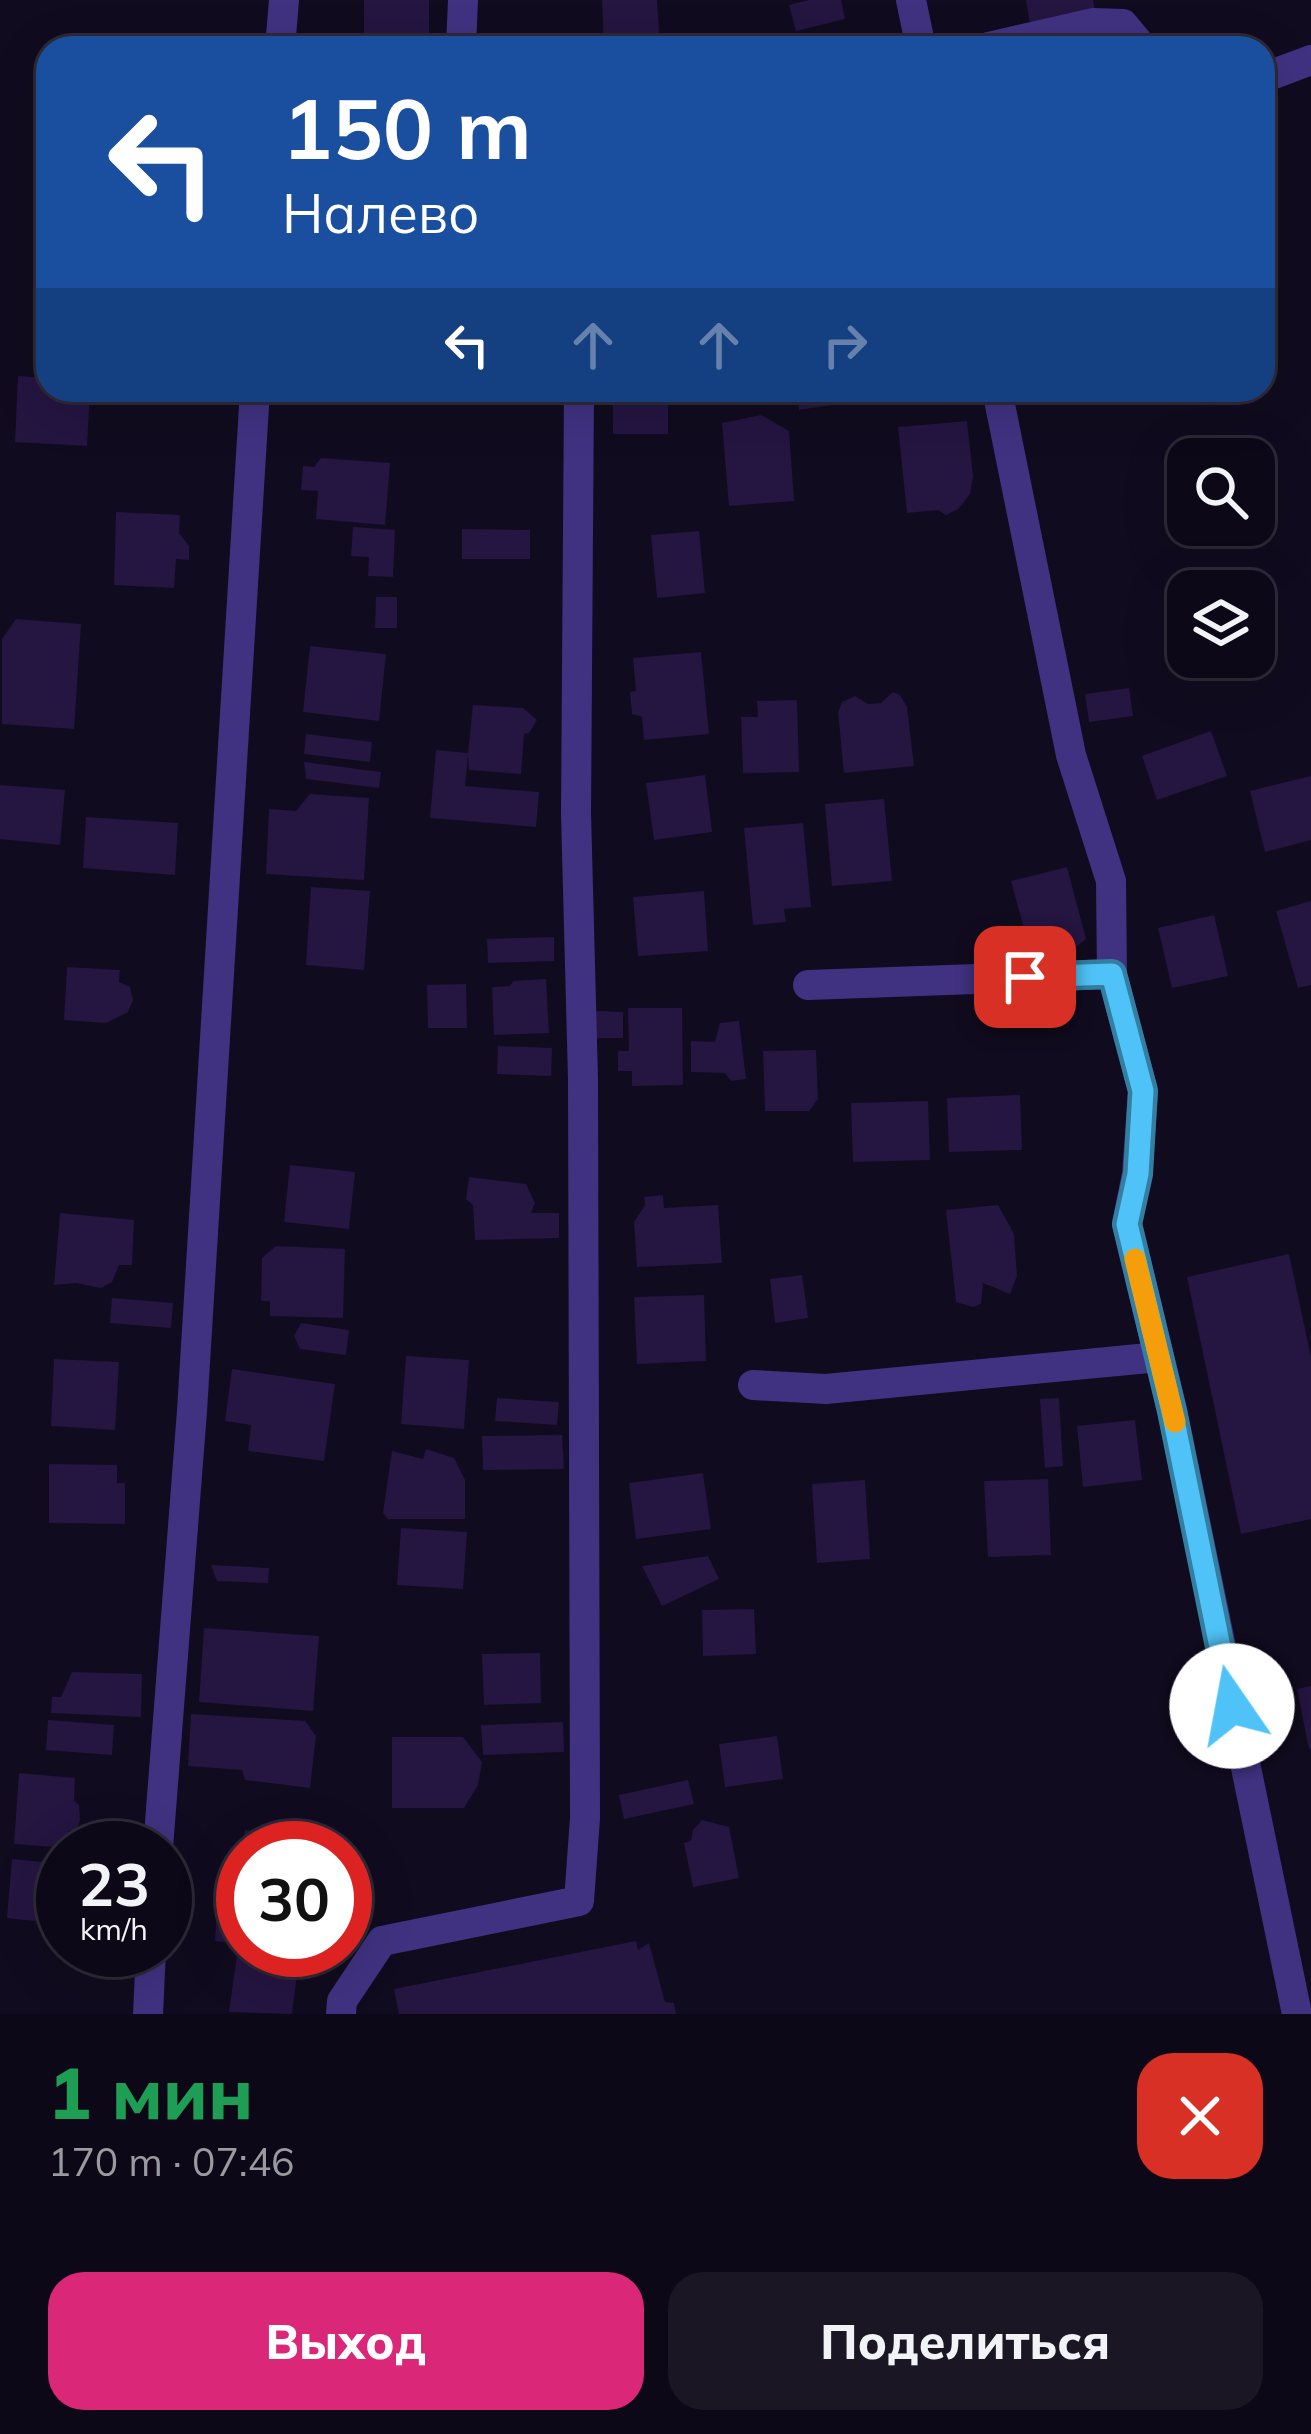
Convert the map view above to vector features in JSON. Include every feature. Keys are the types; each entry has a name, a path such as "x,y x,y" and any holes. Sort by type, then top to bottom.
{"street":[{"path":"281,36 284,0"},
{"path":"462,36 463,0"},
{"path":"911,0 918,36"},
{"path":"1034,36 1093,22 1123,23 1133,36"},
{"path":"1275,73 1311,59"},
{"path":"160,1821 192,1411 254,402"},
{"path":"341,2014 342,2001 382,1941 579,1901 585,1795 584,1079 576,813 579,402"},
{"path":"999,402 1071,755 1111,880 1112,974 1143,1091 1138,1174 1127,1224 1160,1358 1297,2014"},
{"path":"808,986 1112,974"},
{"path":"753,1385 826,1389 1160,1358"},
{"path":"148,2014 150,1977"}],"building":[{"path":"364,0 429,0 429,36 364,36"},
{"path":"602,0 657,0 659,36 604,36"},
{"path":"841,0 845,19 796,31 789,5"},
{"path":"1026,0 1093,0 1095,11 1030,24"},
{"path":"18,376 36,377 36,402 89,402 87,446 15,442"},
{"path":"613,402 668,402 668,434 613,434"},
{"path":"798,402 852,402 799,410"},
{"path":"761,415 789,431 794,501 729,506 722,423"},
{"path":"967,421 973,476 970,494 946,515 938,510 907,513 898,427"},
{"path":"321,458 390,463 385,525 316,519 318,491 301,490 303,466 314,467"},
{"path":"116,512 180,515 179,533 189,546 189,560 176,559 174,588 114,585"},
{"path":"353,527 395,530 393,577 368,576 369,557 351,556"},
{"path":"462,529 530,530 530,559 462,559"},
{"path":"699,531 705,593 657,598 651,535"},
{"path":"376,597 397,597 397,628 375,628"},
{"path":"16,619 81,624 74,729 2,724 2,639"},
{"path":"310,646 386,654 379,721 303,712"},
{"path":"701,652 709,734 644,740 642,717 632,714 633,658"},
{"path":"1129,688 1133,716 1089,722 1085,694"},
{"path":"893,692 907,707 914,766 844,773 838,712 842,702 855,696 868,704 881,703"},
{"path":"797,700 799,772 743,773 741,717 758,717 757,701"},
{"path":"473,705 523,708 537,720 524,734 521,774 469,770 468,755 465,786 539,792 536,827 430,818 436,750 468,753"},
{"path":"1211,731 1227,776 1157,800 1142,756"},
{"path":"306,734 372,742 370,762 304,754"},
{"path":"304,762 381,772 379,788 306,779"},
{"path":"705,775 712,832 654,840 646,783"},
{"path":"1311,776 1311,840 1265,852 1250,791"},
{"path":"0,785 65,790 60,845 0,839"},
{"path":"310,794 369,798 364,880 266,874 269,809 296,811"},
{"path":"884,799 892,881 832,886 825,804"},
{"path":"86,817 178,823 175,875 83,868"},
{"path":"803,823 811,907 784,909 786,922 753,925 744,828"},
{"path":"1067,867 1086,939 1071,951 1033,961 1011,881"},
{"path":"311,887 370,891 364,970 306,965"},
{"path":"704,891 708,951 638,956 633,897"},
{"path":"1311,901 1311,985 1298,988 1276,911"},
{"path":"1214,915 1228,976 1172,988 1158,928"},
{"path":"554,937 554,961 488,963 487,939"},
{"path":"67,967 120,970 119,982 130,987 133,1000 128,1012 106,1023 64,1020"},
{"path":"546,979 549,1033 494,1035 492,987"},
{"path":"466,984 467,1028 428,1028 427,985"},
{"path":"628,1008 682,1008 683,1085 632,1086 632,1071 618,1071 618,1051 629,1051"},
{"path":"595,1011 623,1012 623,1038 595,1038"},
{"path":"739,1021 746,1079 731,1081 725,1073 691,1072 691,1041 715,1042 720,1023"},
{"path":"498,1046 552,1048 551,1076 497,1074"},
{"path":"816,1050 818,1099 809,1111 765,1111 763,1051"},
{"path":"1020,1095 1022,1150 949,1152 947,1098"},
{"path":"928,1101 930,1160 853,1162 851,1103"},
{"path":"290,1165 355,1172 349,1229 284,1222"},
{"path":"469,1177 526,1184 535,1203 531,1213 559,1213 559,1238 475,1240 473,1205 466,1199"},
{"path":"663,1195 664,1208 718,1205 722,1263 637,1267 634,1222 645,1205 644,1197"},
{"path":"998,1205 1014,1234 1017,1276 1010,1294 983,1283 981,1304 973,1307 956,1302 946,1210"},
{"path":"60,1213 134,1220 132,1265 119,1265 112,1282 101,1288 54,1285"},
{"path":"276,1246 345,1249 343,1318 270,1316 270,1301 261,1301 262,1258"},
{"path":"1289,1254 1311,1357 1311,1519 1241,1534 1187,1277"},
{"path":"802,1275 808,1318 775,1323 770,1279"},
{"path":"704,1295 706,1361 637,1364 634,1297"},
{"path":"112,1298 173,1303 171,1328 110,1323"},
{"path":"301,1323 349,1330 346,1355 300,1349 294,1336"},
{"path":"406,1356 469,1360 464,1429 401,1424"},
{"path":"54,1359 119,1362 115,1430 51,1426"},
{"path":"232,1369 335,1384 324,1461 248,1451 251,1425 225,1421"},
{"path":"497,1398 559,1402 557,1425 495,1421"},
{"path":"1059,1398 1063,1466 1045,1468 1040,1399"},
{"path":"1135,1420 1142,1480 1083,1487 1077,1426"},
{"path":"562,1435 564,1469 483,1470 482,1436"},
{"path":"426,1449 454,1458 465,1480 465,1519 388,1519 383,1513 392,1451 423,1459"},
{"path":"49,1464 117,1465 117,1483 125,1483 125,1524 49,1523"},
{"path":"703,1473 711,1529 636,1539 629,1483"},
{"path":"1048,1479 1051,1555 988,1557 984,1481"},
{"path":"865,1480 870,1559 817,1563 812,1484"},
{"path":"401,1528 467,1532 463,1589 397,1585"},
{"path":"708,1556 719,1579 662,1606 642,1566"},
{"path":"211,1565 269,1568 268,1583 217,1581"},
{"path":"754,1609 756,1654 703,1656 702,1610"},
{"path":"204,1628 319,1636 313,1711 199,1702"},
{"path":"540,1653 541,1703 484,1705 482,1654"},
{"path":"72,1672 142,1674 141,1717 51,1713 52,1697 61,1697"},
{"path":"1311,1686 1311,1748 1309,1749 1297,1689"},
{"path":"191,1714 305,1721 316,1736 310,1788 245,1780 242,1770 188,1766"},
{"path":"48,1720 114,1725 112,1755 46,1750"},
{"path":"563,1722 564,1752 483,1755 481,1725"},
{"path":"777,1736 783,1779 725,1787 719,1744"},
{"path":"392,1737 463,1737 482,1762 478,1785 464,1808 392,1808"},
{"path":"19,1773 75,1778 80,1821 36,1821 36,1846 14,1844"},
{"path":"688,1780 694,1804 624,1819 619,1795"},
{"path":"702,1820 729,1827 739,1878 693,1887 684,1843 691,1841"},
{"path":"12,1859 36,1861 36,1921 7,1918"},
{"path":"636,1941 638,1950 649,1943 665,2002 674,2003 676,2014 399,2014 394,1989"},
{"path":"234,1977 297,1977 292,2014 229,2012"}],"slow traffic":[{"path":"1135,1259 1175,1422"}],"route":[{"path":"1025,977 1112,974 1143,1091 1138,1174 1127,1224 1172,1411 1232,1706"}]}
